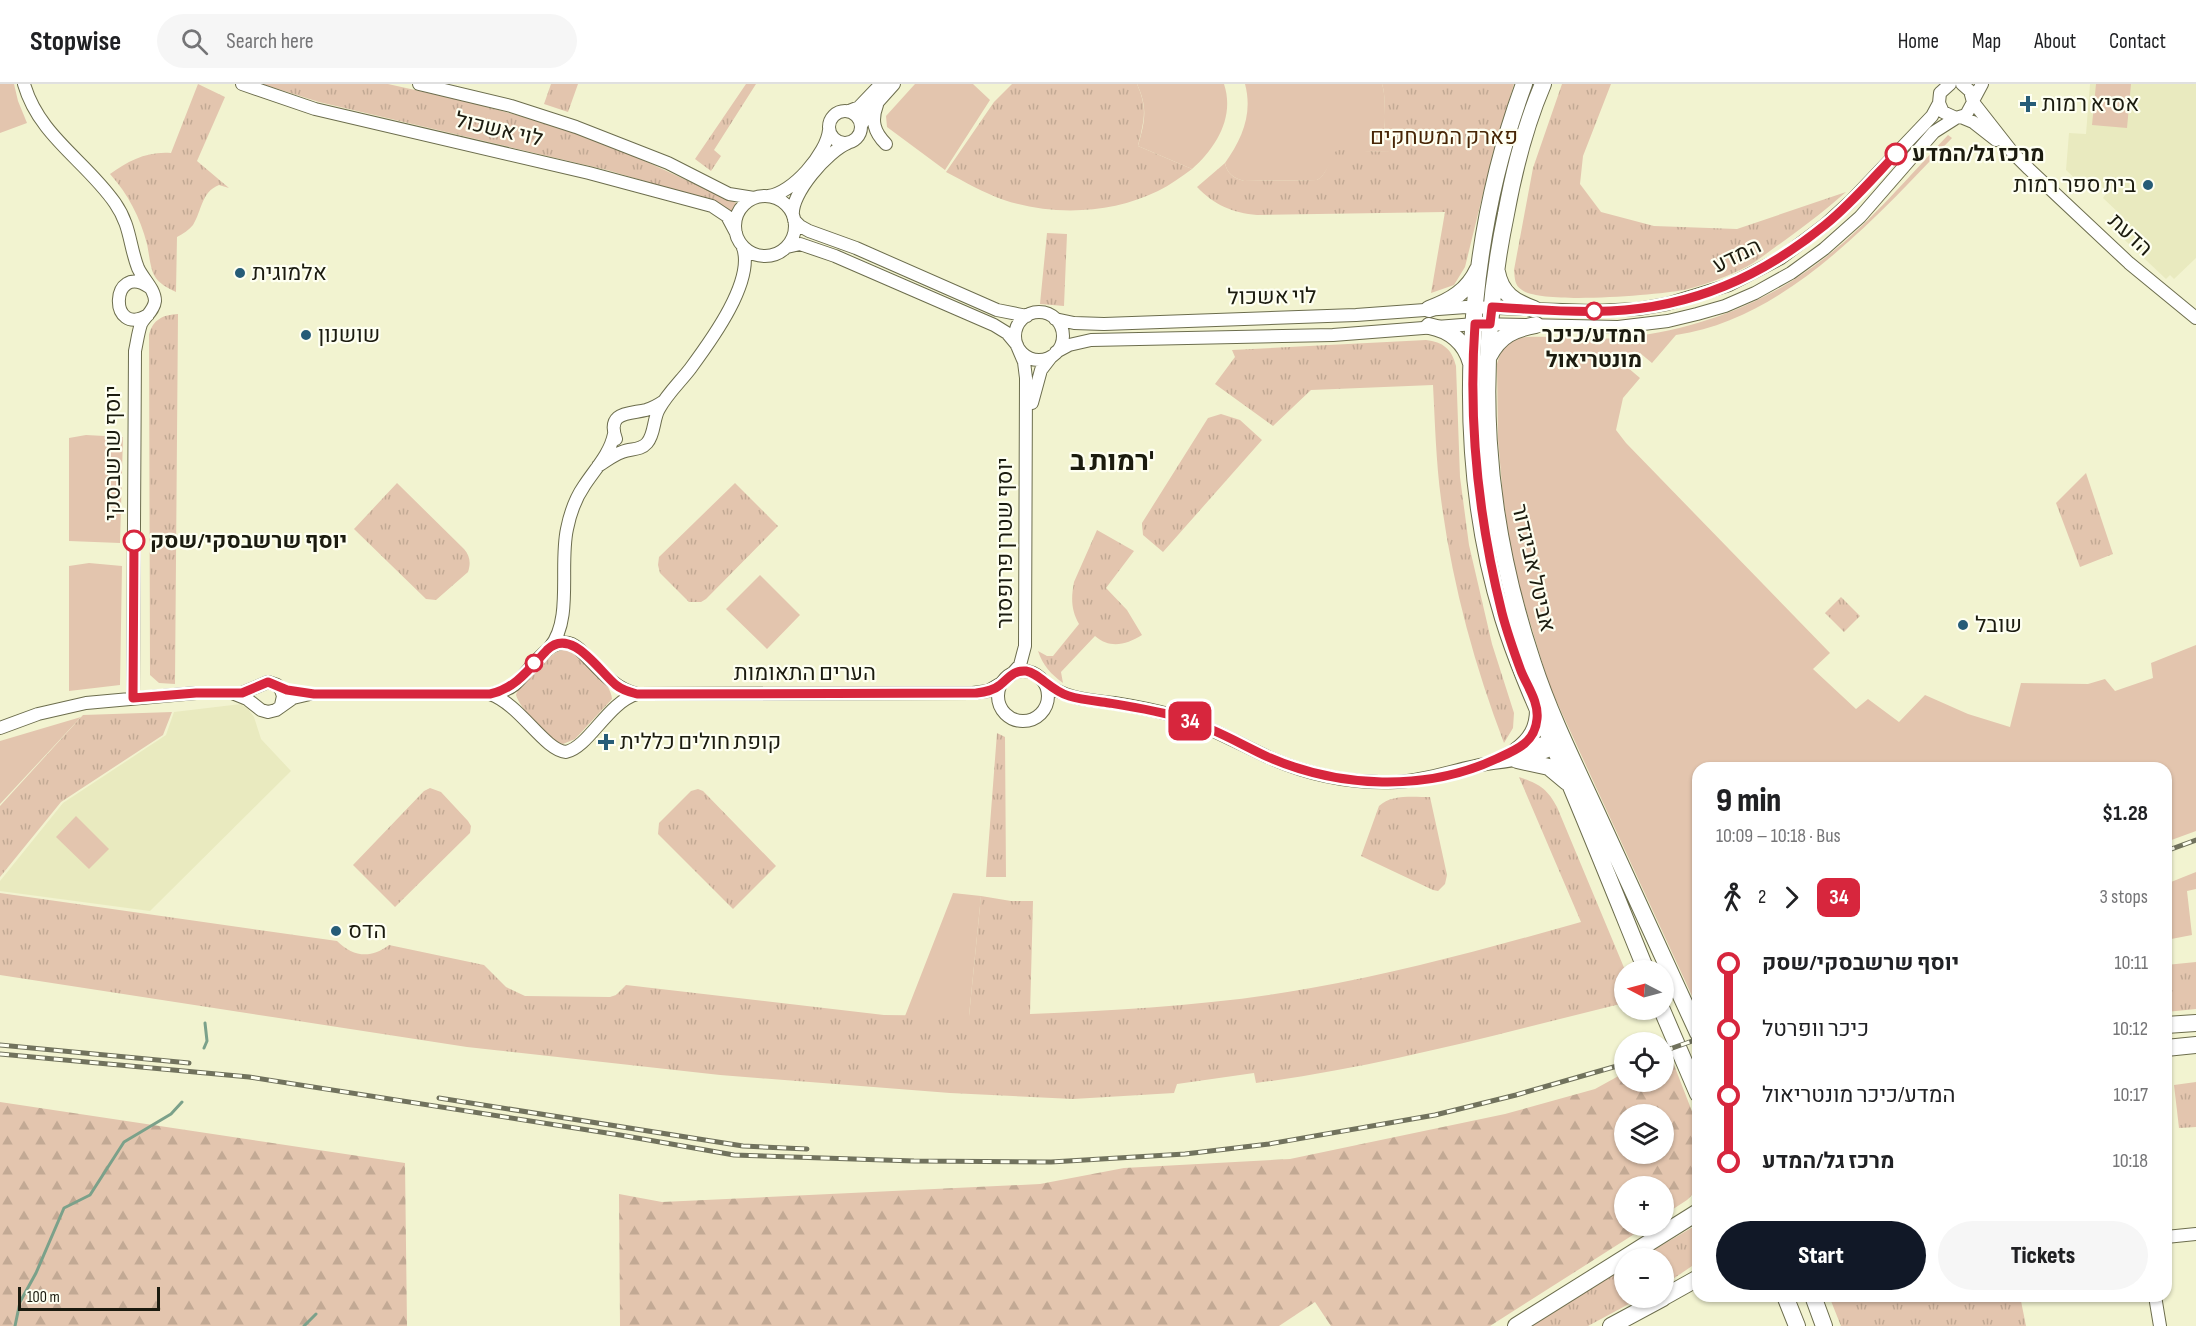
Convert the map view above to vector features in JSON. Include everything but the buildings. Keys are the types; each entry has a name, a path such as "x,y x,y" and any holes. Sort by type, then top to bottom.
{"main road":[{"name":"אביטל אביגדור","path":"1524,84 1511,118 1495,179 1482,324 1475,465 1488,558 1503,617 1521,671 1692,1021"},
{"name":"אביטל אביגדור","path":"1489,262 1534,104 1543,84"},
{"path":"1429,309 1450,301 1462,292 1477,272 1489,262 1504,291 1535,317 1506,334 1480,362 1454,336 1429,326"},
{"name":"אביטל אביגדור","path":"1480,362 1490,467 1503,557 1570,785 1643,960"},
{"path":"1538,709 1537,723 1532,736 1517,755 1549,767 1570,785"},
{"path":"1666,1020 1692,1080"},
{"path":"2172,1025 2196,1023"},
{"path":"2172,1047 2196,1045"},
{"path":"1516,1326 1692,1216"},
{"path":"1674,1291 1692,1281"},
{"path":"1786,1302 1797,1326"},
{"path":"1815,1302 1824,1326"},
{"path":"1611,1326 1643,1308"}],"street":[{"path":"24,84 31,105 45,127 107,192 126,223 138,268 153,294 155,303 148,315 137,319 123,314 117,302 130,276 134,254"},
{"name":"לוי אשכול","path":"242,84 315,110 589,173 712,206 728,216 736,233"},
{"name":"לוי אשכול","path":"419,84 511,106 576,127 668,163 729,194 754,198"},
{"path":"742,282 746,261 736,233 738,214 746,203 754,198 780,193 799,178 824,147 832,116 841,111 860,107 881,84"},
{"path":"787,247 794,234 793,205 801,189 832,153 857,138 866,116 894,84"},
{"name":"המדע","path":"1482,324 1593,311 1638,309 1699,296 1752,275 1781,258 1826,224 1850,202 1932,116 1939,104 1940,93 1950,84"},
{"name":"הדעת","path":"1962,84 1971,90 1973,101 2013,153"},
{"path":"1973,101 1982,84"},
{"path":"881,98 875,109 873,121 877,134 886,144"},
{"name":"המדע","path":"1484,307 1598,327 1658,322 1725,306 1791,273 1824,249 1860,216 1934,132 1970,112 1973,101"},
{"name":"הדעת","path":"1939,104 1943,112 1973,122 2013,153 2129,263 2196,318"},
{"path":"849,111 858,117 861,126"},
{"path":"829,130 836,141 848,143"},
{"path":"768,196 785,204 794,218 809,231 851,246 997,310 1027,316 1041,313 1055,319 1063,335 1062,343 1041,370 1035,386 1026,440"},
{"path":"742,245 753,254 767,256 776,255 787,247 802,244 849,261 987,322 1007,333 1026,356 1044,360 1054,355"},
{"path":"598,466 617,454 645,446 651,438 656,414 664,401 712,337 742,282 757,262 767,256"},
{"path":"122,288 135,282 148,286"},
{"name":"לוי אשכול","path":"1055,319 1074,323 1104,324 1347,316 1484,307"},
{"name":"יוסף שרשבסקי","path":"123,314 131,328 135,351 133,698"},
{"name":"יוסף שרשבסקי","path":"135,351 141,326 148,315"},
{"path":"1026,440 1026,374 1015,338 1017,326 1027,316"},
{"name":"לוי אשכול","path":"1054,355 1069,345 1091,340 1333,334 1482,324"},
{"path":"232,693 268,712 274,711 296,696 314,694 490,694 503,691 515,684 550,647 561,630 563,558 568,521 579,494 610,447 614,425 626,412 648,409 664,401"},
{"path":"635,411 646,416 652,429"},
{"path":"614,434 618,443 631,450"},
{"name":"יוסף שטרן פרופסור","path":"1025,646 1026,440"},
{"path":"563,617 577,647 616,685 637,694"},
{"path":"550,647 564,642 577,647"},
{"path":"973,693 988,691 1007,678 1020,665 1025,646"},
{"path":"1025,646 1030,664 1048,694 1044,710"},
{"path":"1002,708 999,693 1007,678 1026,671 1059,693 1074,698 1139,708 1186,720 1218,732 1288,765 1341,778 1397,782 1419,780 1485,765 1557,742"},
{"path":"0,728 71,705 196,693 247,692 263,683 270,682 280,688 314,694"},
{"path":"515,684 510,698 516,710"},
{"path":"615,707 618,695 616,685"},
{"path":"256,706 254,697 257,687"},
{"path":"280,688 283,696 281,705"},
{"path":"973,693 1002,708 1010,717 1025,721 1036,717 1058,700 1074,698"},
{"name":"הערים התאומות","path":"637,694 973,693"},
{"path":"490,694 504,700 516,710 553,747 566,752 576,748 626,698 637,694"},
{"path":"2172,1236 2196,1234"},
{"path":"2156,1302 2160,1326"}],"shaded area":[{"name":"בית ספר רמות","path":"2090,84 2196,84 2196,258 2174,279 2170,275 2166,279 2111,227 2122,216 2103,198 2107,192 2095,180 2086,189 2066,170 2069,133 2086,134"},
{"path":"241,704 254,717 261,739 291,771 150,911 0,891 0,881 63,803 166,735 174,712"}],"green space":[{"path":"0,84 14,84 27,123 0,133"},
{"path":"198,84 225,97 197,161 229,188 219,185 213,188 205,197 193,225 177,237 176,292 161,283 154,275 141,224 128,198 110,174 138,158 171,153"},
{"path":"262,84 388,84 469,102 557,126 608,144 736,203 731,213 724,206 709,200 607,170 319,102"},
{"path":"551,84 578,84 568,112 544,104"},
{"path":"746,84 756,84 714,150 721,156 711,171 695,159"},
{"path":"915,84 973,84 990,100 945,170 887,127 886,116"},
{"path":"1012,84 1137,84 1144,108 1138,146 1192,169 1162,189 1140,199 1082,210 1042,209 1004,200 946,172 994,102"},
{"path":"1137,84 1224,84 1227,108 1221,131 1209,152 1192,169 1138,146 1144,108"},
{"path":"1245,84 1382,84 1384,123 1391,152 1337,151 1317,180 1244,181 1237,178 1229,173 1225,163 1241,135 1247,116"},
{"name":"פארק המשחקים","path":"1382,84 1514,84 1493,153 1465,267 1454,285 1431,293 1445,212 1257,215 1224,207 1210,199 1197,187 1225,163 1231,175 1244,181 1317,180 1324,174 1337,150 1391,152 1384,123"},
{"path":"1562,84 1611,84 1583,156 1580,184 1601,212 1654,226 1737,229 1846,192 1802,228 1753,263 1705,284 1684,290 1600,298 1534,295 1518,286 1514,270 1533,168"},
{"path":"2096,84 2131,84 2127,128 2092,125"},
{"path":"1948,135 1952,138 1861,230 1793,286 1756,308 1717,325 1676,335 1652,363 1640,353 1627,367 1640,378 1623,398 1616,430 1830,653 1813,669 1856,709 1868,699 1899,722 1925,695 1968,714 2010,727 2021,683 2088,684 2105,679 2115,691 2153,678 2151,663 2196,645 2196,831 2172,840 2172,762 1692,762 1692,996 1549,685 1519,586 1510,544 1498,439 1497,364 1506,345 1516,338 1616,338 1657,333 1709,320 1758,300 1826,257 1859,229"},
{"path":"1047,233 1067,234 1064,306 1040,304"},
{"path":"178,314 175,684 159,683 150,675 149,335 153,325 159,319"},
{"path":"1426,340 1446,347 1456,366 1460,477 1469,545 1492,644 1514,713 1513,728 1504,743 1465,623 1451,561 1439,485 1433,385 1311,390 1273,426 1215,384 1235,357 1232,350"},
{"path":"1221,414 1240,420 1262,440 1163,552 1143,535 1142,523 1208,418"},
{"path":"86,435 123,437 120,543 69,541 69,438"},
{"path":"2086,473 2113,554 2080,567 2056,503"},
{"path":"397,483 464,549 469,557 468,572 436,600 426,599 354,529"},
{"path":"735,483 778,526 706,599 701,602 689,602 660,573 659,557"},
{"path":"1097,530 1134,551 1106,588 1127,610 1142,635 1118,644 1106,643 1095,636 1061,672 1063,683 1048,669 1038,651 1047,656 1053,656 1079,624 1072,604 1074,582"},
{"path":"89,563 122,566 120,685 69,691 69,566"},
{"path":"760,575 800,615 767,649 726,609"},
{"path":"1841,597 1860,616 1844,632 1825,613"},
{"path":"565,648 579,656 601,677 611,692 612,699 575,739 563,744 557,742 536,724 516,695 523,682 536,668"},
{"path":"172,712 163,735 61,802 0,877 0,806 83,715"},
{"path":"81,717 0,804 0,741"},
{"path":"997,733 1005,737 1006,877 986,877"},
{"path":"1519,777 1542,788 1557,807 1621,960 1614,960 1614,1005 1395,1059 1303,1076 1256,1083 1254,1073 1177,1084 1174,1093 1073,1099 950,1093 720,1075 467,1047 0,975 0,893 337,941 349,950 362,954 376,953 389,945 484,965 506,987 525,996 610,997 616,995 626,985 884,1015 969,1016 981,896 1011,901 1033,901 1030,1014 1206,1003 1276,994 1413,967 1581,922"},
{"path":"430,788 441,792 468,821 471,826 470,833 395,907 353,865 424,791"},
{"path":"698,789 703,791 776,866 733,909 658,834 659,823 691,791"},
{"path":"1430,797 1447,875 1445,884 1438,891 1361,856 1379,806 1396,798"},
{"path":"76,816 109,849 89,869 56,837"},
{"path":"2196,872 2196,889 2187,891 2192,935 2172,939 2172,882"},
{"path":"953,893 981,896 969,1016 905,1016"},
{"path":"2196,962 2196,1009 2172,1011 2172,964"},
{"path":"1674,1065 1692,1111 1692,1195 1674,1208 1674,1176 1614,1176 1614,1236 1631,1236 1490,1326 1331,1326 1315,1302 1279,1326 620,1326 619,1194 662,1202 1040,1184 1124,1168 1290,1159 1505,1114 1595,1089 1614,1079 1614,1092 1674,1092"},
{"path":"2196,1082 2196,1127 2179,1128 2174,1085"},
{"path":"0,1102 405,1163 407,1326 0,1326"},
{"path":"1692,1228 1692,1266 1674,1278 1674,1248 1657,1248"},
{"path":"1614,1274 1614,1308 1621,1308 1588,1326 1530,1326"},
{"path":"1831,1302 2021,1302 2026,1326 1841,1326"}],"waterway":[{"path":"204,1048 207,1041 205,1023"},
{"path":"15,1326 20,1302 36,1273 64,1208 90,1195 124,1142 171,1114 182,1102"},
{"path":"304,1326 316,1314"}],"railway":[{"path":"2172,849 2196,840"},
{"path":"1674,1047 1692,1041"},
{"path":"0,1045 189,1063"},
{"path":"0,1054 249,1077 734,1155 914,1161 1051,1162 1185,1154 1269,1144 1435,1115 1614,1067"},
{"path":"439,1098 743,1146 807,1149"}],"bus line":[{"name":"34","path":"134,541 133,698 214,692 242,693 268,682 287,690 314,694 490,694 503,691 515,684 550,647 564,642 575,646 625,691 637,694 976,693 994,689 1011,675 1026,671 1037,675 1045,684 1059,693 1074,698 1107,702 1170,715 1218,732 1288,765 1330,777 1397,782 1442,775 1485,765 1516,751 1532,736 1536,728 1538,709 1521,671 1503,617 1488,558 1475,465 1472,420 1475,324 1490,324 1492,307 1593,311 1638,309 1699,296 1729,285 1781,258 1826,224 1896,154"}],"place":[{"name":"אסיא רמות","path":"2028,104"},
{"name":"מרכז גל/המדע","path":"1896,154"},
{"name":"בית ספר רמות","path":"2148,185"},
{"name":"אלמוגית","path":"240,273"},
{"name":"המדע/כיכר מונטריאול","path":"1594,311"},
{"name":"שושנון","path":"306,335"},
{"name":"יוסף שרשבסקי/שסק","path":"134,541"},
{"name":"שובל","path":"1963,625"},
{"name":"קופת חולים כללית","path":"606,742"},
{"name":"הדס","path":"336,931"}],"district":[{"name":"רמות ב'","path":"1112,461"}]}
